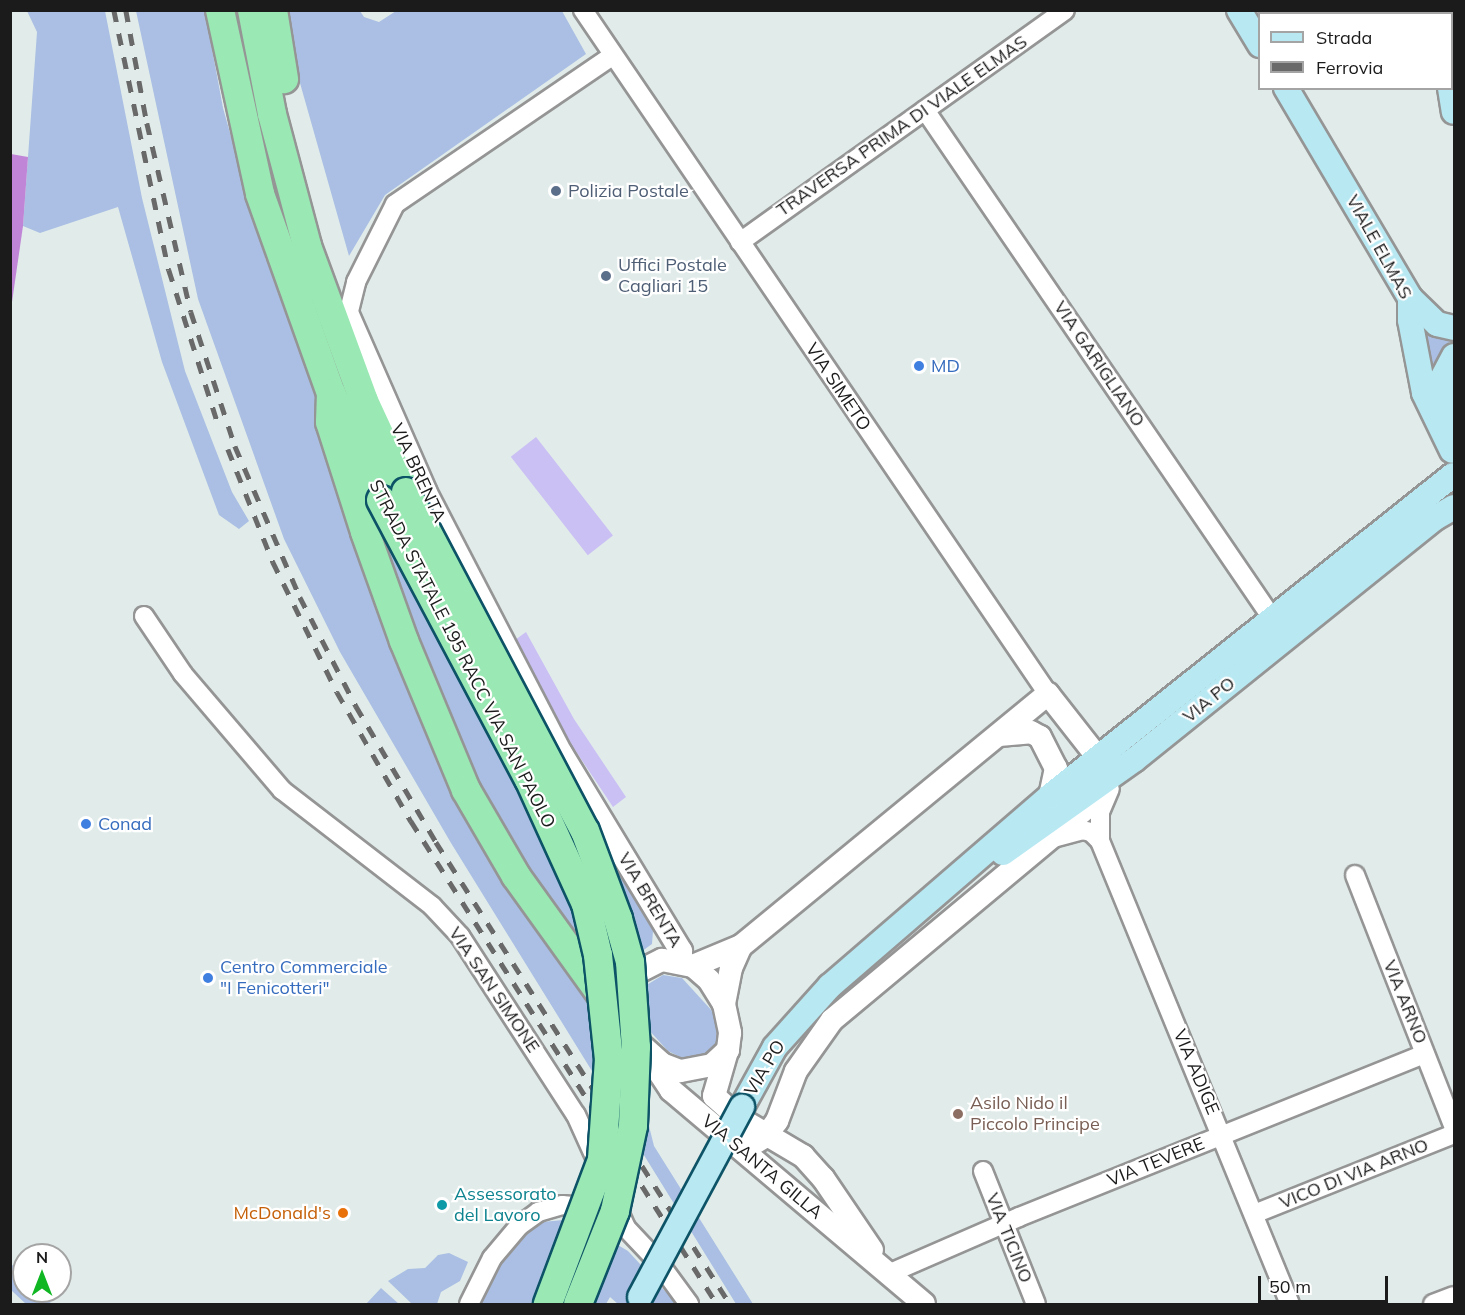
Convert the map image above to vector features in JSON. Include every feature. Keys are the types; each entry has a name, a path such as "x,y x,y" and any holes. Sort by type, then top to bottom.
{"highway":[{"name":"STRADA STATALE 195 RACC VIA SAN PAOLO","path":"220,10 260,194 331,393 381,500 529,778 586,904 598,955 609,1059 602,1160 548,1305"},
{"name":"STRADA STATALE 195 RACC VIA SAN PAOLO","path":"252,10 297,212 364,401 406,492 585,831 618,919 630,962 636,1047 633,1126 615,1211 578,1305"},
{"path":"273,10 300,147 348,315"},
{"path":"331,393 330,422 365,532 404,641 466,790 516,876 615,1014 630,1026"}],"main road":[{"path":"1239,10 1258,42"},
{"name":"VIALE ELMAS","path":"1287,90 1410,298 1410,320 1424,393 1453,449"},
{"path":"1450,90 1455,112"},
{"path":"1410,298 1437,324 1455,328"},
{"path":"1455,356 1446,366 1442,380 1444,397 1455,415"},
{"path":"1453,449 1454,476"},
{"name":"VIA PO","path":"638,1301 776,1047 807,1009 955,881 959,871 1050,796 1454,476"},
{"name":"VIA PO","path":"955,881 966,879 1134,760 1435,518 1455,507"}],"street":[{"name":"VIA SIMETO","path":"584,10 612,56 1048,694 1099,759"},
{"name":"TRAVERSA PRIMA DI VIALE ELMAS","path":"740,242 1065,10"},
{"path":"348,315 356,282 395,204 612,56"},
{"name":"VIA GARIGLIANO","path":"925,110 1272,618"},
{"name":"VIA BRENTA","path":"348,315 426,493 561,753 687,964"},
{"name":"VIA SAN SIMONE","path":"144,616 183,674 282,790 432,906 460,936 576,1115 626,1228 659,1263 689,1305"},
{"path":"687,964 741,946 1048,694"},
{"path":"1048,694 1045,715 1050,753 1056,776 1050,796"},
{"path":"999,735 1031,732 1040,737 1050,753"},
{"path":"728,1137 756,1142 766,1136 777,1121 788,1090 805,1056 832,1020 1049,840 1134,760"},
{"name":"VIA ADIGE","path":"1112,783 1100,812 1100,841 1290,1305"},
{"path":"1049,840 1082,830 1091,832 1100,841"},
{"name":"VIA ARNO","path":"1355,875 1455,1128"},
{"path":"724,1004 730,968 741,946"},
{"path":"662,960 687,964 709,980 724,1004 730,1033 728,1050 712,1065 697,1071 680,1071 645,1052 630,1026 627,1002 638,972 662,960"},
{"name":"VIA SANTA GILLA","path":"728,1050 714,1096 722,1106 766,1136 794,1149 812,1166 888,1274"},
{"name":"VIA SANTA GILLA","path":"645,1052 671,1090 924,1305"},
{"name":"VIA TEVERE","path":"888,1274 1003,1223 1425,1053"},
{"path":"788,1090 788,1117 812,1166"},
{"name":"VICO DI VIA ARNO","path":"1254,1214 1455,1134"},
{"name":"VIA TICINO","path":"983,1171 1036,1305"},
{"path":"469,1305 492,1257 519,1226 538,1212 562,1205 587,1207 600,1210 626,1228"},
{"path":"1433,1305 1455,1296"}],"shaded area":[{"path":"27,11 105,11 142,198 185,371 232,492 249,521 239,529 219,515 162,362 118,207 40,233 23,226 37,32"},
{"path":"136,11 205,11 223,108 266,260 317,248 568,784 653,931 652,944 613,972 575,943 447,765 648,1082 648,1122 654,1146 753,1304 736,1304 451,843 340,652 284,539 198,299"},
{"path":"287,11 360,11 364,17 379,22 396,11 562,11 586,54 385,195 349,256 296,69"},
{"path":"11,154 28,157 23,226 11,309"},
{"path":"1421,320 1454,336 1431,368"},
{"path":"536,437 613,536 588,555 511,457"},
{"path":"526,632 574,719 626,797 613,807 565,735 515,640"},
{"path":"663,975 682,978 714,1013 716,1046 707,1054 696,1058 680,1057 668,1051 648,1029 645,986"},
{"path":"574,1219 628,1251 677,1304 618,1304 610,1297 606,1304 480,1304 507,1254 528,1233 542,1222"},
{"path":"449,1253 468,1262 460,1281 441,1292 437,1304 412,1304 388,1281 408,1269 425,1268 438,1255"},
{"path":"10,1263 12,1265 11,1290"},
{"path":"381,1288 399,1304 366,1304"},
{"path":"25,1303 52,1304 26,1304"}],"railway":[{"path":"114,10 169,270 218,424"},
{"path":"126,10 147,123 191,312 235,446 300,597 356,706 436,842 730,1304"},
{"path":"228,449 273,562 337,692 411,821 717,1304"}],"place":[{"name":"Polizia Postale","path":"556,191"},
{"name":"Uffici Postale Cagliari 15","path":"606,276"},
{"name":"MD","path":"919,366"},
{"name":"Conad","path":"86,824"},
{"name":"Centro Commerciale \"I Fenicotteri\"","path":"208,978"},
{"name":"Asilo Nido il Piccolo Principe","path":"958,1114"},
{"name":"Assessorato del Lavoro","path":"442,1205"},
{"name":"McDonald's","path":"343,1213"}]}
